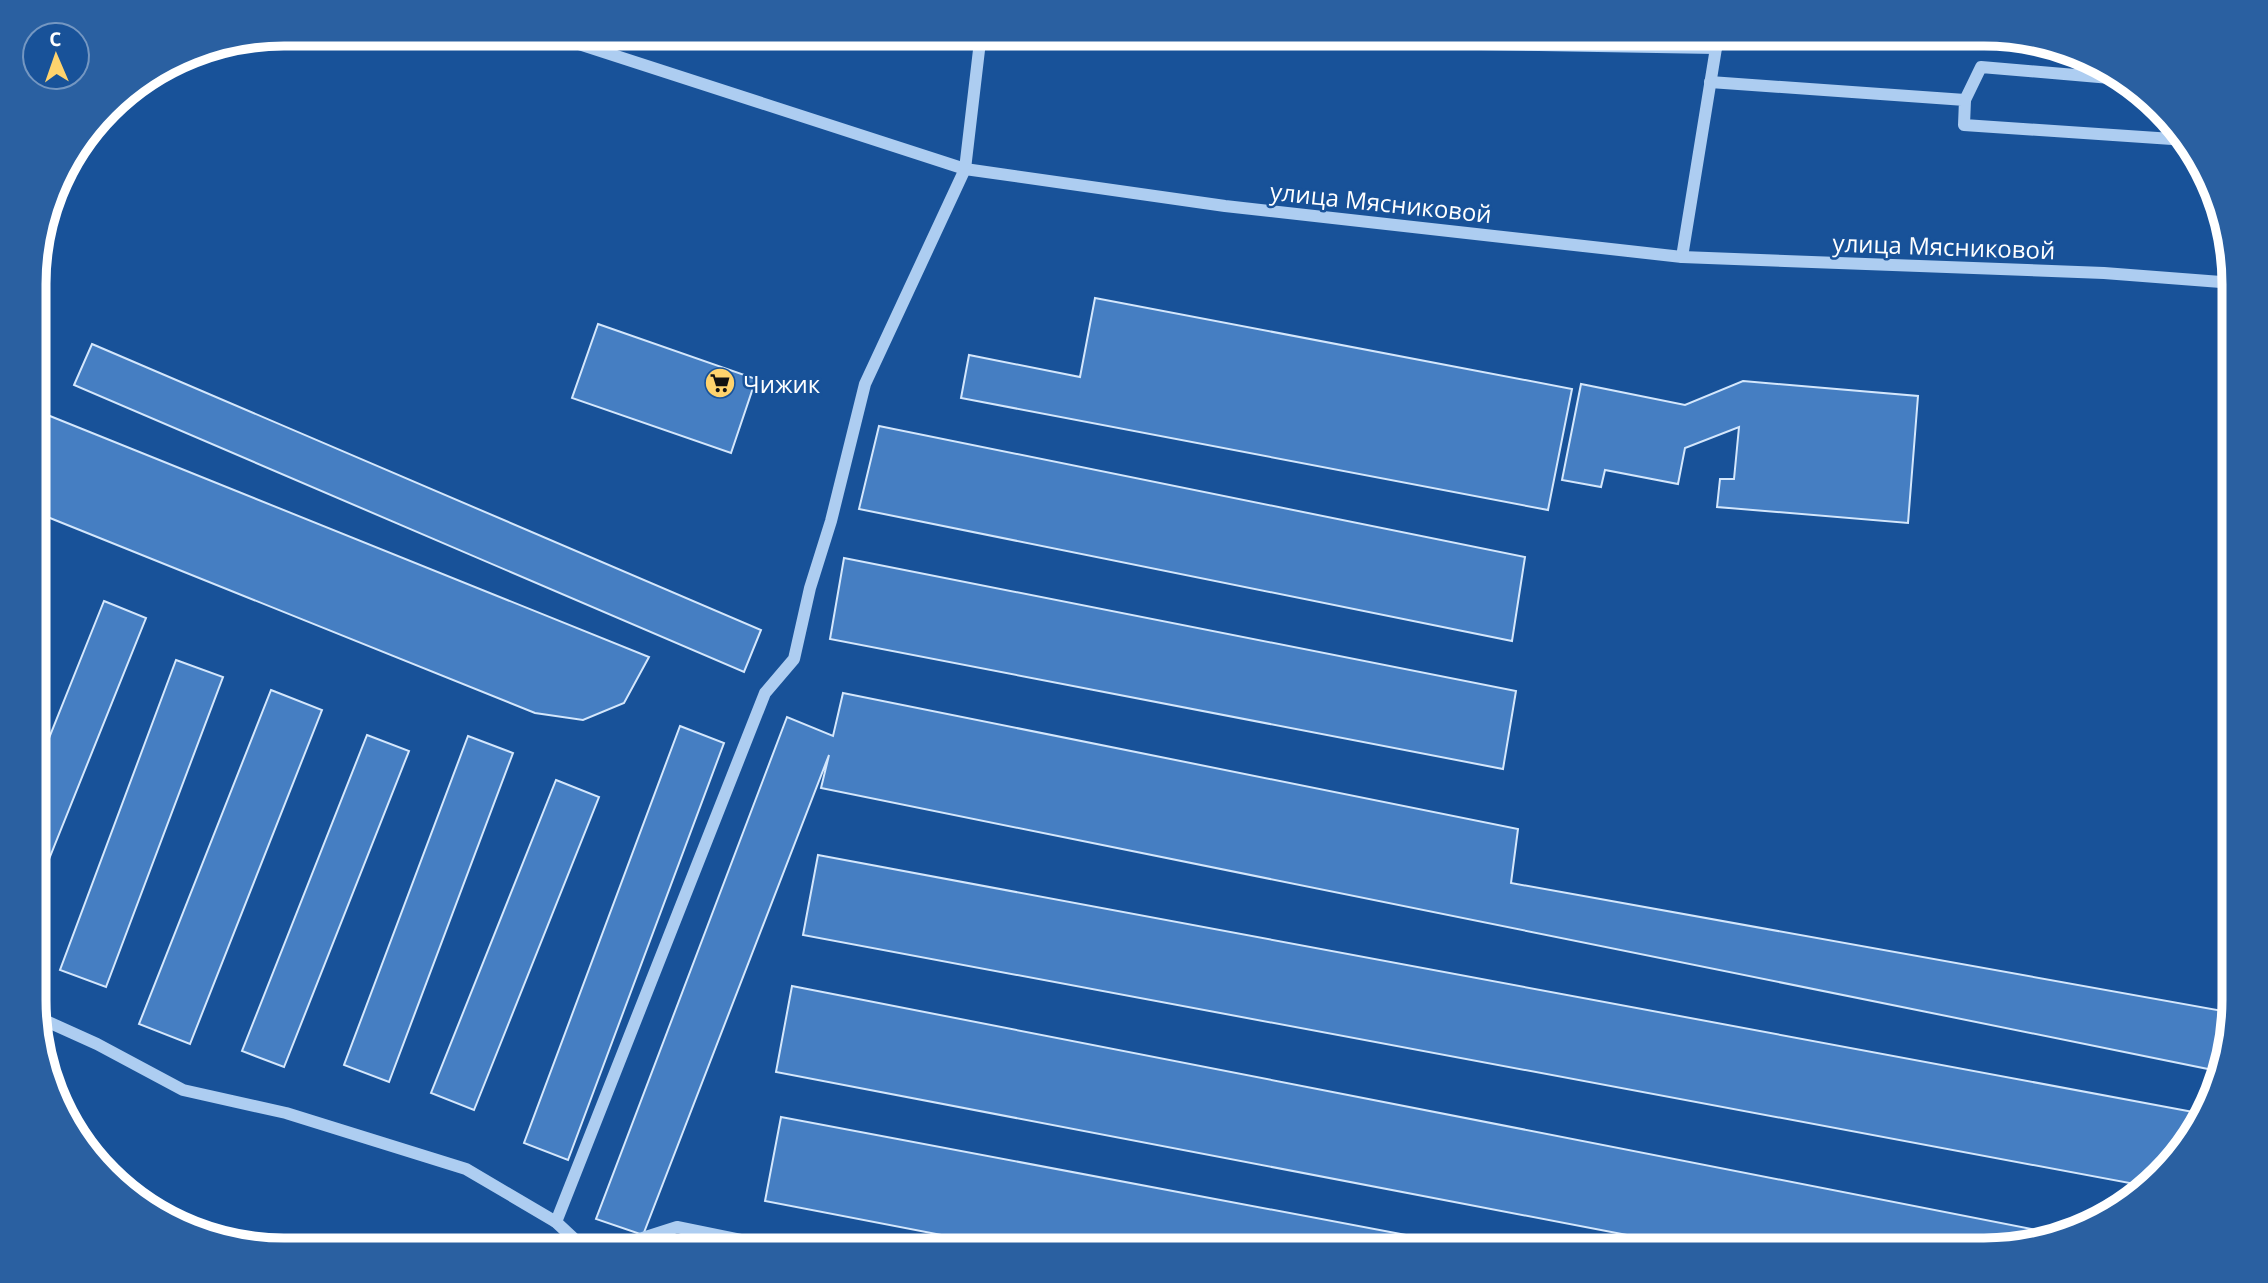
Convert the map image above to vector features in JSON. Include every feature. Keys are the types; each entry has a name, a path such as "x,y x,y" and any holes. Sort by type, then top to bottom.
{"street":[{"name":"улица Мясниковой","path":"585,46 965,169 1226,206 1682,257 2104,273 2222,282"},
{"path":"556,1222 765,693 793,659 865,384 965,169 979,46"},
{"path":"1601,46 1716,48 1682,257"},
{"path":"2104,77 1981,67 1965,100 1964,125 2173,139"},
{"path":"1710,82 1965,100"},
{"path":"47,1022 97,1044 183,1090 286,1112 466,1169 556,1222 573,1238"},
{"path":"643,1238 677,1227 730,1238"}],"building":[{"path":"1095,298 1572,389 1548,510 961,398 969,355 1080,377"},
{"path":"598,324 756,379 731,453 572,398"},
{"path":"92,344 761,630 744,672 74,385"},
{"path":"1743,381 1918,396 1908,523 1717,507 1720,479 1734,479 1739,427 1685,448 1678,484 1605,470 1601,487 1562,480 1581,384 1685,405"},
{"path":"46,414 649,657 624,703 583,720 535,713 46,516"},
{"path":"879,426 1525,557 1512,641 859,509"},
{"path":"844,558 1516,691 1503,769 830,639"},
{"path":"104,601 146,618 46,867 46,746"},
{"path":"176,660 223,677 106,987 60,970"},
{"path":"271,690 322,710 190,1044 139,1024"},
{"path":"843,693 1518,829 1511,883 2222,1011 2218,1046 2212,1070 821,788 829,755 643,1235 596,1219 787,717 833,736"},
{"path":"680,726 724,743 568,1160 524,1143"},
{"path":"367,735 409,751 284,1067 242,1051"},
{"path":"468,736 513,753 389,1082 344,1065"},
{"path":"556,780 599,797 474,1110 431,1093"},
{"path":"818,855 2194,1112 2173,1144 2153,1168 2134,1184 803,935"},
{"path":"792,986 2039,1230 2000,1237 1638,1237 776,1072"},
{"path":"781,1117 1418,1237 955,1238 765,1201"}],"place":[{"name":"Чижик","path":"720,383"}]}
